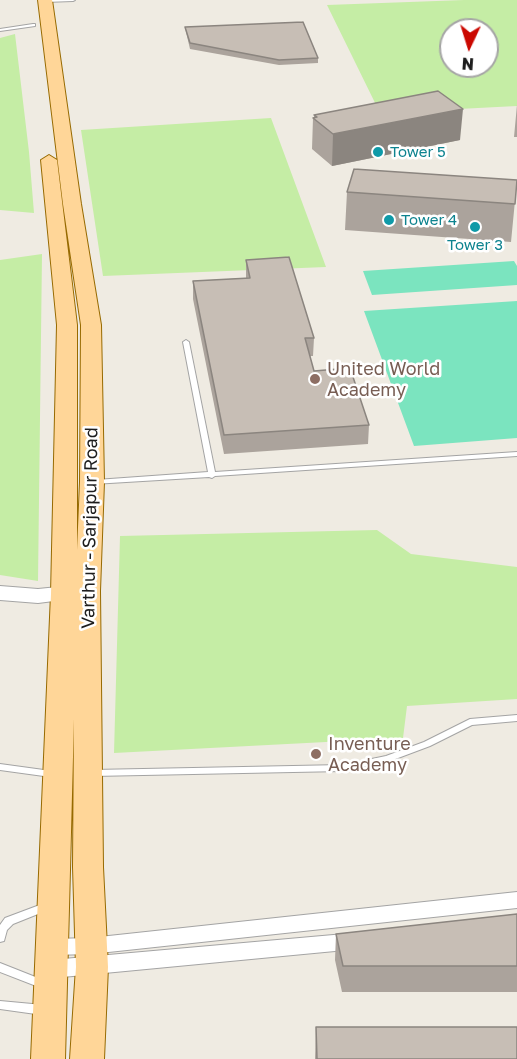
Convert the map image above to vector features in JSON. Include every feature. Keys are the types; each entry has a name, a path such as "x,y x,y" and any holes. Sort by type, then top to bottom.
{"main road":[{"name":"Varthur - Sarjapur Road","path":"41,0 33,26 68,326 76,593 89,773 91,957 87,1059"},
{"name":"Varthur - Sarjapur Road","path":"41,0 91,325 92,482 76,593 59,775 48,1059"}],"street":[{"path":"0,593 38,596 76,593"},
{"path":"52,979 91,957 217,933 517,900"},
{"path":"217,933 221,954"},
{"path":"91,957 221,954 375,939"}],"lane":[{"path":"41,0 73,0"},
{"path":"0,30 33,26"},
{"path":"186,342 212,476"},
{"path":"92,482 212,476 517,454"},
{"path":"89,773 343,768 387,759 427,744 470,722 517,718"},
{"path":"0,767 59,775"},
{"path":"0,938 3,928 9,921 54,904"},
{"path":"0,968 20,977 52,979"},
{"path":"0,1005 52,979"}],"green space":[{"path":"517,0 517,106 380,113 327,5"},
{"path":"15,34 34,213 0,210 0,38"},
{"path":"271,118 326,267 103,276 81,130"},
{"path":"42,254 38,581 0,575 0,260"},
{"path":"514,261 517,266 517,285 372,295 363,271"},
{"path":"517,301 517,438 414,446 364,311"},
{"path":"377,530 411,554 517,567 517,699 407,706 403,738 114,753 120,536"}],"building":[{"path":"303,22 318,58 279,60 190,43 185,27"},
{"path":"438,91 463,109 333,134 313,118 317,117 314,115"},
{"path":"354,169 517,180 515,204 347,192"},
{"path":"289,257 314,338 305,338 314,371 350,368 369,425 224,435 193,281 250,278 246,260"},
{"path":"517,914 517,966 343,966 336,934"},
{"path":"316,1027 517,1027 517,1059 317,1059"}],"place":[{"name":"Tower 5","path":"378,152"},
{"name":"Tower 4","path":"389,220"},
{"name":"Tower 3","path":"475,227"},
{"name":"United World Academy","path":"315,379"},
{"name":"Inventure Academy","path":"316,754"}]}
